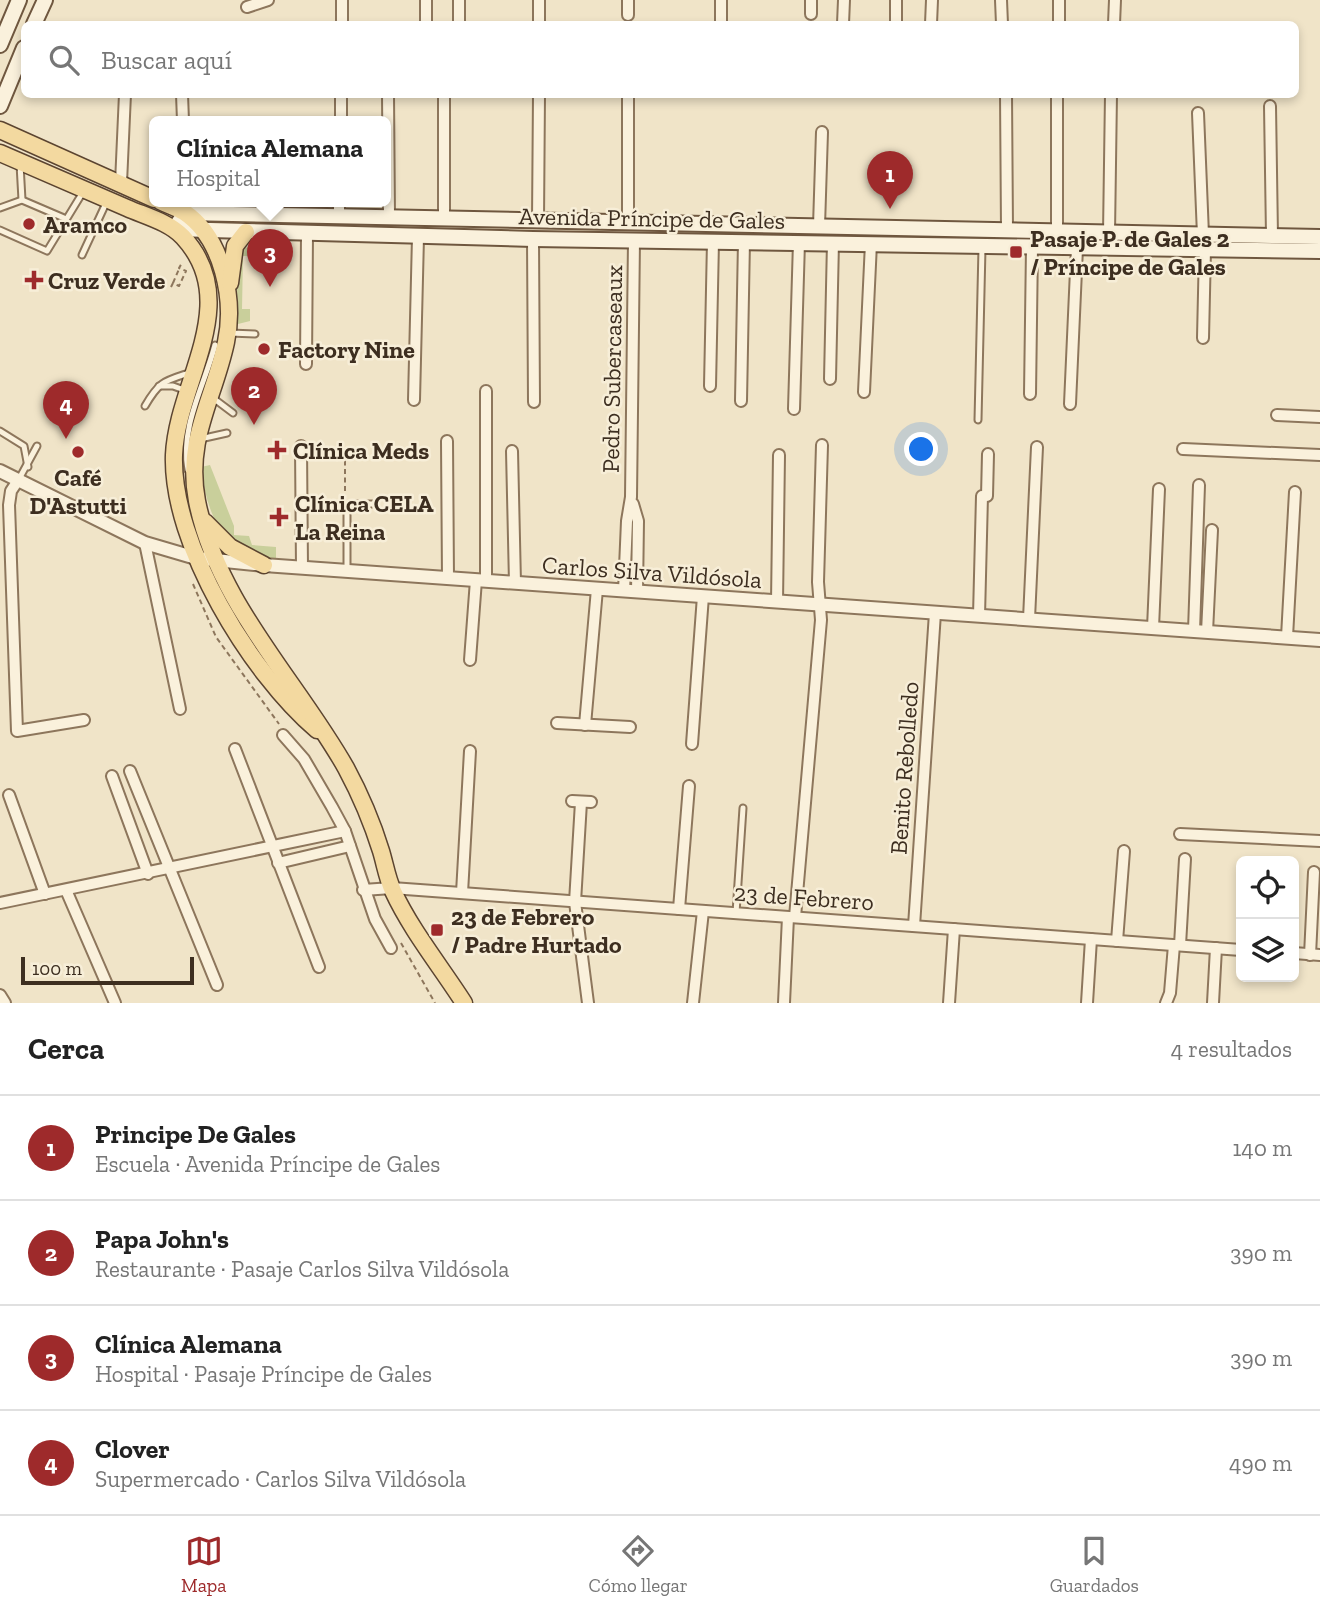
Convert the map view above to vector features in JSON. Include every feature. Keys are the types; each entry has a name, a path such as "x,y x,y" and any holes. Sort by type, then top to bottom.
{"main road":[{"path":"0,45 19,0"},
{"path":"35,21 45,0"},
{"path":"0,106 21,55"},
{"path":"0,130 149,196"},
{"name":"Avenida Príncipe de Gales","path":"0,153 174,229 418,237 1077,248 1272,236 1320,237"},
{"path":"229,306 219,260 185,207 174,229 190,246 202,270 208,305 206,336 177,432 175,474 181,518 196,558 269,682 335,750"},
{"name":"Avenida Príncipe de Gales","path":"185,207 339,209 389,217 1109,233 1320,251"},
{"path":"246,232 238,241 232,256 228,333 197,440 194,469 199,510 217,561 274,662 314,715 335,750 365,808 392,888 464,1003"},
{"path":"199,510 230,547 264,565"}],"street":[{"path":"247,7 268,3 268,0"},
{"path":"342,0 342,20"},
{"path":"426,0 426,21"},
{"path":"458,0 459,21"},
{"path":"539,0 539,21"},
{"path":"628,0 628,15"},
{"path":"721,0 721,21"},
{"path":"811,0 811,15"},
{"path":"843,21 844,0"},
{"path":"896,0 896,21"},
{"path":"931,21 932,0"},
{"path":"1001,0 1002,21"},
{"path":"1059,0 1059,21"},
{"path":"1114,21 1115,0"},
{"path":"121,183 125,98"},
{"path":"182,98 183,116"},
{"path":"341,98 341,116"},
{"path":"388,98 388,116"},
{"path":"443,218 444,98"},
{"path":"538,220 539,98"},
{"path":"628,98 628,222"},
{"path":"1006,98 1007,230"},
{"path":"1057,98 1057,231"},
{"path":"1109,233 1111,98"},
{"path":"1270,106 1272,236"},
{"path":"1198,113 1204,242 1203,338"},
{"path":"819,226 822,132"},
{"path":"389,207 389,217"},
{"path":"306,364 307,234"},
{"path":"414,400 418,237"},
{"path":"534,239 534,402"},
{"name":"Pedro Subercaseaux","path":"631,591 638,521 632,498 634,240"},
{"path":"710,386 713,241"},
{"path":"741,401 744,241"},
{"path":"794,409 799,242"},
{"path":"830,379 833,242"},
{"path":"864,392 871,243"},
{"path":"1030,394 1032,247"},
{"path":"1070,404 1077,248"},
{"path":"470,660 481,581 486,391"},
{"path":"1278,415 1320,417"},
{"path":"447,442 448,578"},
{"path":"784,1003 821,620 822,445"},
{"path":"301,446 302,568"},
{"path":"1029,619 1037,447"},
{"path":"1183,449 1320,455"},
{"path":"512,451 515,583"},
{"path":"979,616 982,496 987,496 988,454"},
{"path":"776,602 779,455"},
{"name":"Carlos Silva Vildósola","path":"0,471 145,543 196,558 217,561 1320,640"},
{"path":"19,480 11,491 5,559 17,731 84,720"},
{"path":"1199,485 1201,631"},
{"path":"1153,628 1159,489"},
{"path":"1287,637 1295,492"},
{"path":"1201,631 1212,530"},
{"path":"145,543 180,709"},
{"path":"585,725 597,589"},
{"path":"692,744 704,596"},
{"name":"Benito Rebolledo","path":"914,926 935,613"},
{"path":"556,723 629,727"},
{"path":"283,734 304,759 345,831 363,890 391,948"},
{"path":"235,749 319,967"},
{"path":"462,893 470,751"},
{"path":"131,771 216,985"},
{"path":"112,776 148,874"},
{"path":"679,909 689,786"},
{"path":"9,795 46,894"},
{"path":"581,802 575,902 589,1003"},
{"path":"0,903 345,831"},
{"path":"1180,834 1320,841"},
{"path":"278,863 350,846"},
{"path":"1117,941 1124,851"},
{"path":"1166,1003 1177,945 1185,859"},
{"path":"1314,872 1315,955"},
{"name":"23 de Febrero","path":"363,890 392,888 1236,950"},
{"path":"66,890 115,1003"},
{"path":"694,1003 703,911"},
{"path":"949,1003 954,929"},
{"path":"1087,1003 1091,939"},
{"path":"1213,1003 1216,948"},
{"path":"0,995 5,1003"}],"lane":[{"path":"19,161 22,200"},
{"path":"0,230 47,251 64,218 85,190"},
{"path":"82,256 107,199"},
{"path":"0,208 22,200 64,218"},
{"path":"978,419 982,246"},
{"path":"228,333 255,334"},
{"path":"199,510 187,468 186,441 215,345"},
{"path":"145,406 156,387 165,380 195,371"},
{"path":"156,387 173,386 187,392"},
{"path":"208,395 233,413"},
{"path":"0,431 24,446 28,467"},
{"path":"197,440 227,433"},
{"path":"19,480 37,446"},
{"path":"347,571 349,507 352,504 375,503"},
{"path":"736,913 743,808"}],"path":[{"path":"171,287 190,246"},
{"path":"173,283 179,286 186,271 179,268"},
{"path":"345,452 345,497 349,507"}],"green space":[{"path":"276,246 278,255 243,256 242,309 250,309 250,321 234,325 239,248"},
{"path":"210,465 234,526 234,535 249,536 252,545 276,547 276,559 257,556 242,549 220,529 208,500 201,467"}],"place":[{"name":"Principe De Gales","path":"890,209"},
{"name":"Aramco","path":"29,224"},
{"name":"Pasaje P. de Gales 2 / Príncipe de Gales","path":"1016,252"},
{"name":"Cruz Verde","path":"34,280"},
{"name":"Clínica Alemana","path":"270,287"},
{"name":"Factory Nine","path":"264,349"},
{"name":"Papa John's","path":"254,425"},
{"name":"Clover","path":"66,439"},
{"name":"Clínica Meds","path":"277,450"},
{"name":"Café D'Astutti","path":"78,452"},
{"name":"Clínica CELA La Reina","path":"279,517"},
{"name":"23 de Febrero / Padre Hurtado","path":"437,930"}]}
